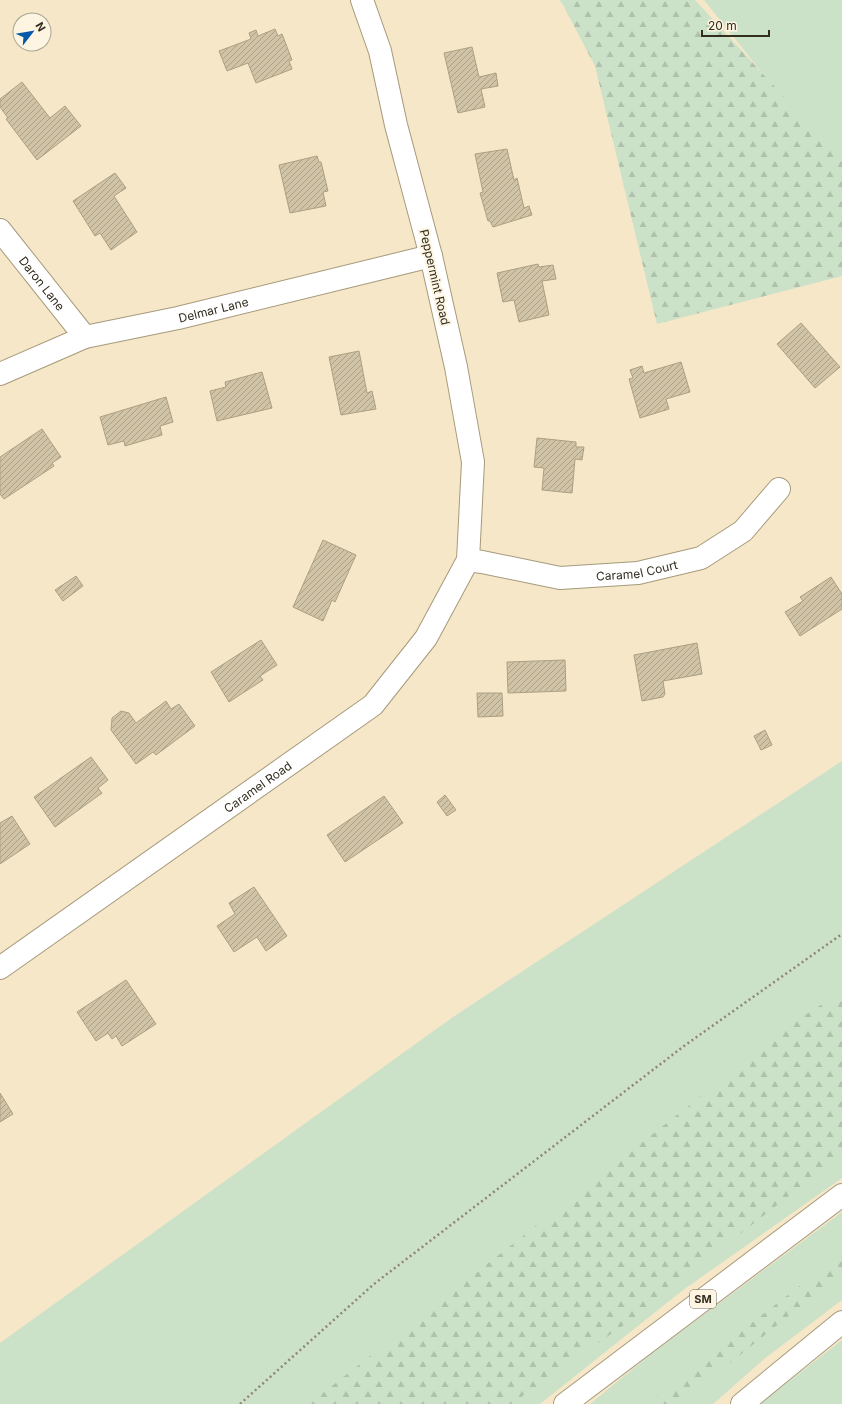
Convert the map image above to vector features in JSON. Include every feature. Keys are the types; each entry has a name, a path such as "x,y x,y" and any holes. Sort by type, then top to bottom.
{"main road":[{"name":"Peppermint Road","path":"362,0 380,51 396,125 431,256 456,367 473,462 468,560"},
{"name":"Daron Lane","path":"0,230 85,338"},
{"name":"Delmar Lane","path":"0,374 85,338 178,318 431,256"},
{"name":"Caramel Court","path":"468,560 560,578 645,572 702,558 743,531 779,489"},
{"name":"Caramel Road","path":"0,968 374,705 426,638 468,560"},
{"name":"SM","path":"565,1404 842,1195"},
{"path":"742,1404 842,1322"}],"path":[{"path":"240,1404 374,1284 684,1046 842,934"}],"green space":[{"path":"559,0 695,0 842,160 842,276 657,324 595,66"},
{"path":"704,0 842,0 842,173"},
{"path":"842,761 842,1178 683,1290 540,1404 0,1404 0,1343 453,1017"},
{"path":"842,991 842,1154 631,1320 511,1404 309,1404 799,1019"},
{"path":"842,1212 842,1300 764,1359 713,1404 590,1404 650,1355"},
{"path":"842,1253 842,1273 679,1404 647,1404"},
{"path":"842,1340 842,1404 760,1404"}],"building":[{"path":"275,29 278,36 282,34 292,60 289,61 292,69 256,83 248,63 227,71 219,51 251,39 249,33 256,30 258,36"},
{"path":"472,47 479,77 496,73 498,86 481,89 485,107 458,113 444,53"},
{"path":"22,82 50,118 65,106 81,126 37,160 6,119 8,118 0,107 0,99"},
{"path":"507,149 514,180 517,178 524,208 529,206 532,215 493,227 490,221 488,221 480,193 483,192 475,154"},
{"path":"317,156 319,162 321,162 328,191 323,192 326,206 290,213 279,165"},
{"path":"115,173 126,188 114,196 137,232 111,250 100,233 95,236 73,201"},
{"path":"538,264 539,267 553,265 556,279 542,281 549,315 519,322 514,300 503,302 497,273"},
{"path":"801,323 840,367 815,388 777,344"},
{"path":"359,351 367,393 372,391 376,409 341,415 329,357"},
{"path":"681,362 690,392 666,399 669,409 640,418 629,379 633,378 630,370 642,366 644,373"},
{"path":"262,372 272,408 217,421 210,391 226,387 225,382"},
{"path":"166,397 173,422 160,426 162,435 125,446 124,441 108,445 100,417"},
{"path":"42,429 61,457 52,463 54,466 4,499 0,494 0,457"},
{"path":"537,438 576,442 576,447 584,447 582,460 575,459 572,493 542,490 544,468 534,467"},
{"path":"323,540 356,555 335,602 332,600 323,621 293,607"},
{"path":"76,576 83,586 63,601 55,590"},
{"path":"831,577 842,594 842,609 800,636 785,612 803,601 800,597"},
{"path":"261,640 277,665 260,676 263,680 229,702 211,672"},
{"path":"697,643 702,674 663,681 665,694 663,697 642,701 634,655"},
{"path":"565,660 566,691 508,693 507,662"},
{"path":"477,693 502,693 503,716 478,717"},
{"path":"166,701 171,709 179,704 195,726 156,755 153,752 136,764 111,730 112,718 121,711 129,713 136,723"},
{"path":"765,730 772,745 761,750 754,736"},
{"path":"91,757 108,780 98,788 102,793 55,827 34,797"},
{"path":"445,795 456,810 447,816 437,802"},
{"path":"384,796 403,823 345,862 327,835"},
{"path":"12,816 30,844 0,864 0,823"},
{"path":"254,887 287,936 266,951 257,937 234,952 217,926 235,914 229,903"},
{"path":"126,980 156,1024 122,1046 116,1036 112,1039 108,1033 96,1041 77,1012"},
{"path":"0,1093 13,1114 0,1122"}]}
